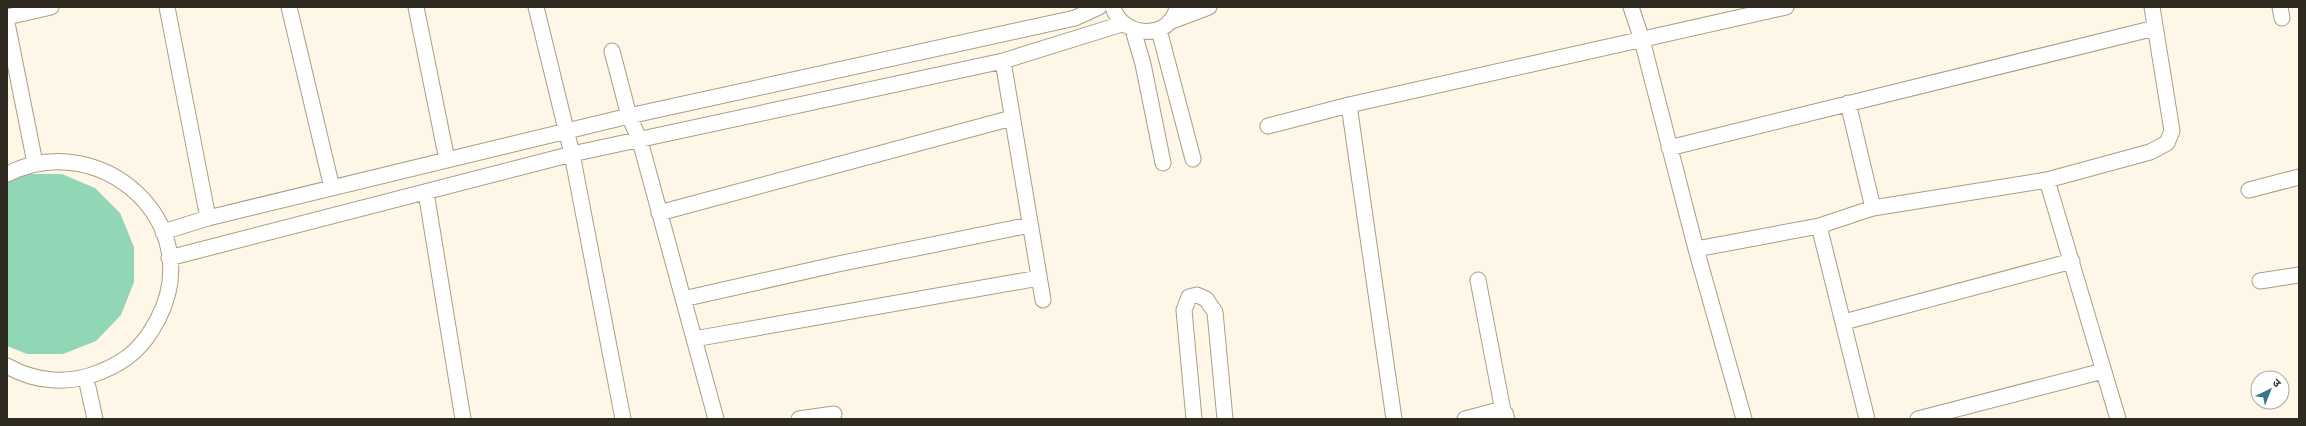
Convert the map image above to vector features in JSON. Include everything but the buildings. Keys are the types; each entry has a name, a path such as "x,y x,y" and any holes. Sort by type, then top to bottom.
{"street":[{"path":"7,17 51,7"},
{"path":"167,7 208,218"},
{"path":"289,7 332,188"},
{"path":"416,7 447,160"},
{"path":"536,7 572,154 623,419"},
{"path":"163,232 208,218 566,131 1099,7"},
{"path":"1113,7 1115,13 1128,27 1143,64 1163,163"},
{"path":"1177,7 1164,26 1193,159"},
{"path":"169,258 572,154 640,141 1003,61 1128,27 1146,32 1209,7"},
{"path":"1630,7 1642,40 1696,249 1744,419"},
{"path":"1268,126 1349,105 1786,7"},
{"path":"1696,249 1819,226 1874,208 2047,180 2150,152 2167,143 2172,131 2152,7"},
{"path":"7,23 35,164"},
{"path":"1669,148 2155,28"},
{"path":"612,50 629,116 640,141 716,419"},
{"path":"1003,61 1043,300"},
{"path":"1848,103 1874,208"},
{"path":"1349,105 1394,419"},
{"path":"660,213 1012,118"},
{"path":"7,174 35,164 66,161 97,167 125,182 148,204 163,232 170,267 165,305 148,338 120,364 86,378 53,381 22,374 7,366"},
{"path":"2249,190 2299,177"},
{"path":"2047,180 2118,419"},
{"path":"426,192 463,419"},
{"path":"683,299 838,264 1030,225"},
{"path":"1819,226 1867,419"},
{"path":"1844,322 2072,261"},
{"path":"2260,281 2299,275"},
{"path":"694,339 1039,278"},
{"path":"1465,419 1505,415 1478,280"},
{"path":"1194,419 1184,310 1189,297 1197,295 1206,299 1214,312 1226,419"},
{"path":"1918,419 2103,371"},
{"path":"86,378 95,419"},
{"path":"799,419 834,414"}],"green space":[{"path":"26,174 62,174 95,188 120,213 134,247 134,282 121,315 96,341 63,354 27,354 7,346 7,182"}]}
